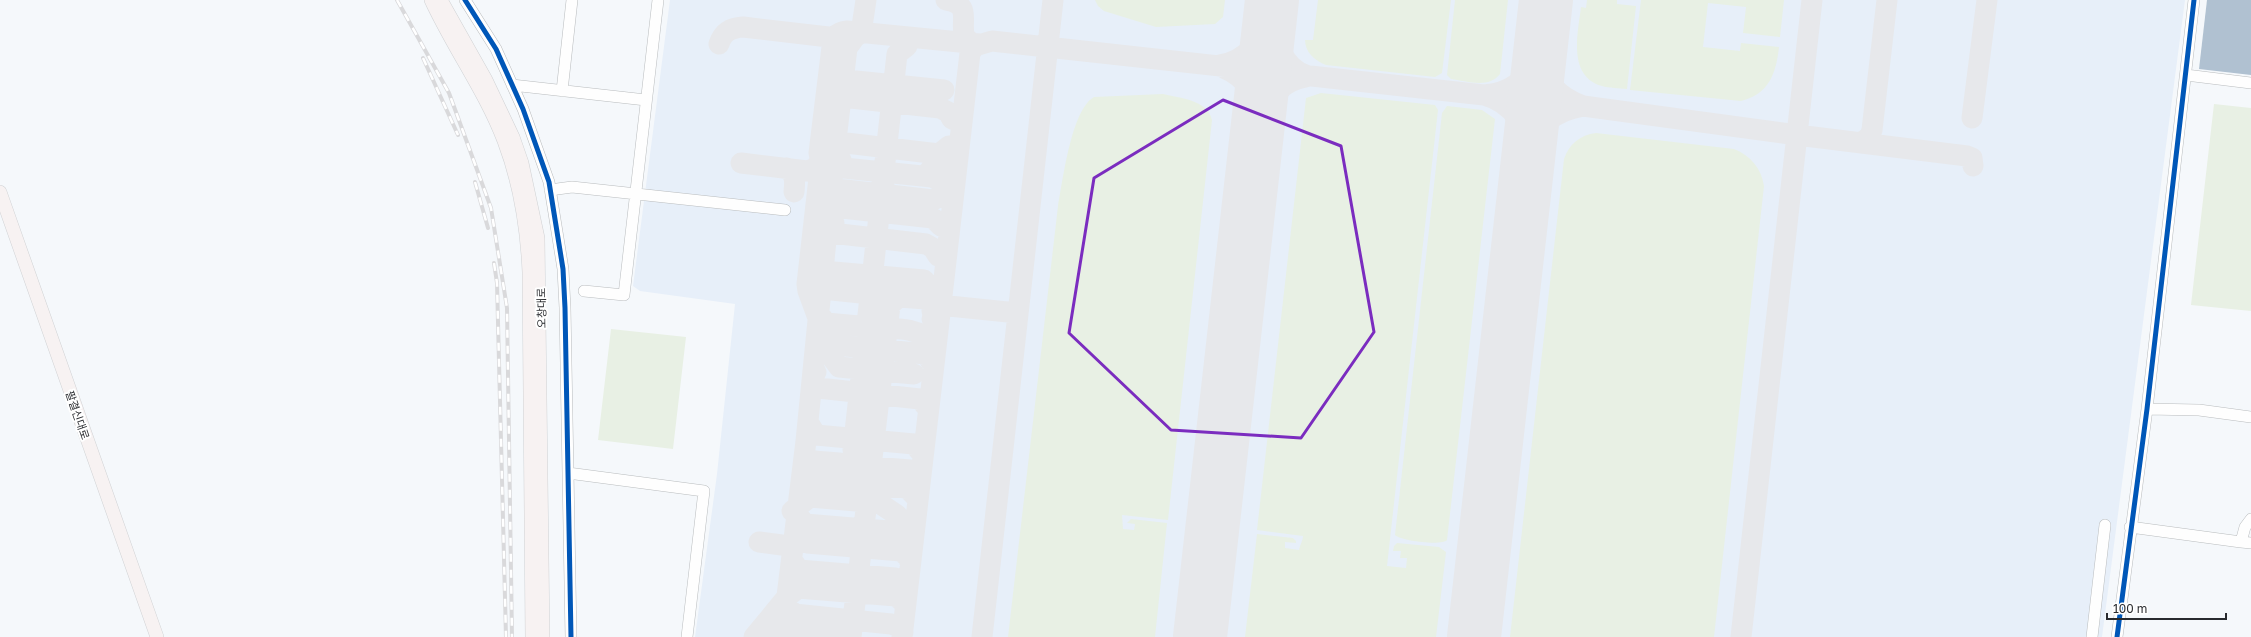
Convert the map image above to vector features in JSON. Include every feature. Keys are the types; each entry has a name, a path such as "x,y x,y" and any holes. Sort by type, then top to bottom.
{"main road":[{"name":"오창대로","path":"431,0 504,141 523,209 528,239 530,294 532,637"},
{"name":"오창대로","path":"441,0 486,80 513,137 529,192 538,238 543,637"},
{"name":"팔결신대로","path":"0,192 157,637"}],"street":[{"path":"465,0 496,49 523,109 550,190 563,269 568,387 571,637"},
{"path":"562,90 572,0"},
{"path":"584,292 624,295 637,193 658,0"},
{"path":"2116,637 2147,409 2194,0"},
{"path":"2186,75 2251,83"},
{"path":"512,85 646,100"},
{"path":"550,190 572,187 785,210"},
{"path":"2147,409 2199,410 2251,417"},
{"path":"568,473 704,491 687,637"},
{"path":"2130,527 2246,542 2245,527 2251,518"},
{"path":"2092,637 2104,525"}],"highlighted area":[{"path":"1223,100 1341,146 1374,332 1301,438 1171,430 1069,333 1094,178"}],"shaded area":[{"path":"670,0 2185,0 2102,637 695,637 717,474 735,304 640,291 633,286"},
{"path":"1095,0 1225,0 1223,17 1215,24 1156,27 1104,11 1098,6"},
{"path":"1318,0 1451,0 1442,73 1435,77 1326,65 1318,61 1311,56 1305,44 1305,40 1313,40"},
{"path":"1455,0 1508,0 1500,74 1495,79 1484,83 1477,83 1451,79 1447,75"},
{"path":"1587,0 1617,0 1617,4 1636,6 1627,89 1605,87 1591,81 1584,73 1579,63 1577,52 1578,29 1581,7 1586,8"},
{"path":"1641,0 1784,0 1780,37 1743,33 1746,7 1708,3 1703,47 1740,51 1741,43 1779,47 1776,66 1765,88 1751,98 1741,101 1630,90"},
{"path":"1321,93 1435,105 1438,110 1387,566 1406,568 1407,558 1400,558 1401,551 1393,551 1394,546 1397,543 1439,547 1446,552 1436,637 1245,637 1257,534 1293,538 1296,543 1285,542 1285,548 1299,550 1303,538 1303,536 1257,530 1306,98"},
{"path":"1163,94 1199,104 1205,108 1212,120 1168,520 1122,515 1123,529 1134,530 1135,524 1127,523 1131,519 1167,523 1155,637 1008,637 1058,206 1069,147 1079,116 1086,104 1094,97"},
{"path":"2214,104 2251,108 2251,311 2191,305"},
{"path":"1447,106 1482,110 1495,119 1447,540 1444,542 1430,543 1405,539 1395,535 1442,113"},
{"path":"1596,133 1734,149 1745,155 1754,163 1763,180 1764,186 1714,637 1510,637 1564,159 1569,149 1576,141 1590,134"},
{"path":"611,329 686,337 673,449 598,440"}],"water":[{"path":"2207,0 2251,0 2251,75 2199,69"}],"taxiway":[{"path":"782,637 806,441 836,140 847,48 855,37 861,33 866,0"},
{"path":"946,0 954,2 962,9 964,36 971,43"},
{"path":"982,637 1053,0"},
{"path":"1741,637 1812,0"},
{"path":"1861,143 1870,136 1872,130 1887,0"},
{"path":"1972,118 1987,0"},
{"path":"1270,13 1274,32 1281,51 1292,67 1308,76"},
{"path":"1220,65 1230,63 1238,59 1253,47 1264,31 1270,13"},
{"path":"719,44 723,36 728,31 734,28 743,27 846,39"},
{"path":"914,374 839,367 833,359 808,291 807,284 819,178 824,169 834,167 932,177 938,180 944,190 939,197 933,200 890,195 885,190 883,184 878,191 872,193 828,188 823,184 821,181 819,179 817,176 810,170 814,169 821,161 819,153 832,47 836,36 847,31 980,44"},
{"path":"939,322 970,53 975,46 992,41 1484,95 1504,104 1518,119 1525,137 1528,159"},
{"path":"853,450 897,54 907,46"},
{"path":"1540,56 1541,65 1548,81 1560,93 1575,103 1583,106 1967,156 1972,158 1973,166"},
{"path":"1484,95 1494,94 1510,88 1530,72 1540,56"},
{"path":"1224,68 1238,76 1244,82 1252,94 1258,118"},
{"path":"1258,118 1272,97 1283,86 1297,79 1306,77"},
{"path":"856,81 944,90"},
{"path":"850,82 843,88 845,93 851,98 940,108 948,112 952,119"},
{"path":"1528,155 1530,145 1540,128 1564,111 1583,106"},
{"path":"841,160 835,152 846,143 939,154 949,146"},
{"path":"929,171 937,172 947,164 939,154"},
{"path":"741,163 824,173"},
{"path":"787,168 794,179 794,192"},
{"path":"834,223 829,215 842,208 933,218 941,226"},
{"path":"815,237 823,232 926,244 933,248 938,256"},
{"path":"851,637 890,305 899,297 926,299 934,291 924,280 834,272 823,280 832,290 899,297"},
{"path":"932,319 940,310 949,306 1018,313"},
{"path":"902,637 939,322 932,311"},
{"path":"819,314 826,323 859,326 866,336 875,328 904,329 918,333 928,342"},
{"path":"819,337 826,344 925,354 933,364"},
{"path":"816,372 814,380 818,388 920,399 928,409"},
{"path":"808,422 816,435 914,444 922,454"},
{"path":"869,477 867,472 862,468 855,465 838,463 815,461 810,463 803,471 810,480 907,488 917,498"},
{"path":"862,470 862,466 910,470 914,471 919,479"},
{"path":"792,511 810,497 879,503 897,515 907,534 906,547"},
{"path":"797,514 805,524 901,532 912,543"},
{"path":"759,542 782,545"},
{"path":"807,543 901,551 908,557 910,562"},
{"path":"792,560 799,570 895,578 903,581 907,587"},
{"path":"754,637 787,597 798,588 896,596 905,604"},
{"path":"786,605 794,614 891,624 899,627 903,632"},
{"path":"768,629 840,637"}],"runway":[{"path":"1200,637 1272,0"},
{"path":"1474,637 1546,0"}],"railway":[{"path":"397,0 449,93 491,208 507,308 512,637"},
{"path":"423,58 458,135"},
{"path":"475,182 488,228"},
{"path":"494,263 497,283 506,637"}],"cycle path":[{"path":"465,0 496,49 523,109 549,182 563,269 565,308 571,637"},
{"path":"2117,637 2147,409 2194,0"}]}
